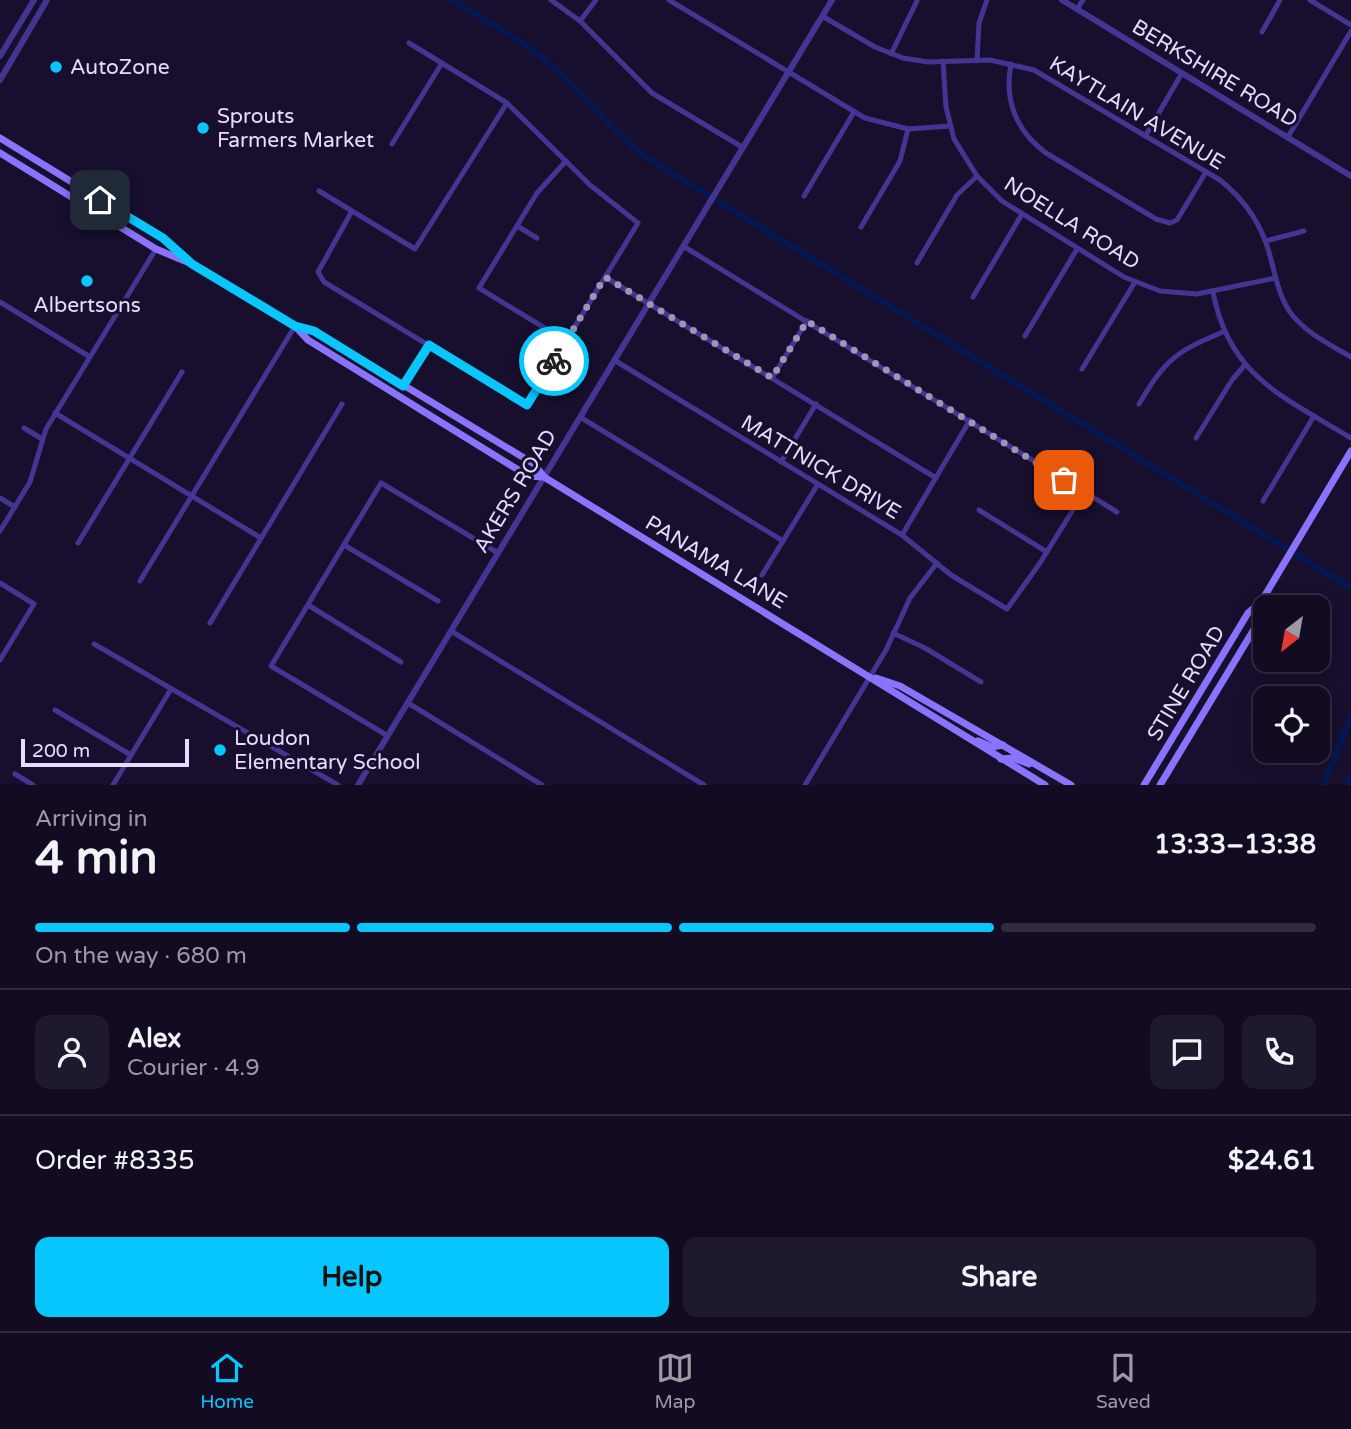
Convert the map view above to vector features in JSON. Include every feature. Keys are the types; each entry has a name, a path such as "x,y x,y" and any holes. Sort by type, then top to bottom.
{"main road":[{"name":"PANAMA LANE","path":"0,138 163,238 189,261 295,326 314,331 534,464 544,477 1045,785"},
{"path":"0,153 156,250 163,248 189,261"},
{"name":"PANAMA LANE","path":"295,326 307,341 528,476 544,477"},
{"path":"357,371 395,387 403,386"},
{"name":"STINE ROAD","path":"1265,595 1351,450"},
{"name":"STINE ROAD","path":"1144,785 1253,609"},
{"name":"STINE ROAD","path":"1160,785 1253,631"},
{"name":"PANAMA LANE","path":"871,676 900,686 1071,785"},
{"path":"957,733 992,747 1003,745"},
{"path":"1001,759 1013,758 1049,772"}],"street":[{"path":"0,56 34,0"},
{"path":"551,0 580,21 652,93 742,147"},
{"path":"580,21 596,0"},
{"path":"669,0 854,112 877,123 908,130 950,126"},
{"path":"681,8 686,0"},
{"name":"AKERS ROAD","path":"358,785 832,0"},
{"path":"977,60 979,23 987,0"},
{"name":"BERKSHIRE ROAD","path":"1062,0 1351,176"},
{"path":"1077,9 1083,0"},
{"path":"1262,32 1280,0"},
{"path":"1310,0 1351,25"},
{"path":"891,54 900,30 917,1"},
{"path":"0,80 45,2"},
{"name":"KAYTLAIN AVENUE","path":"822,16 891,54 915,60 977,60 1011,64 1045,76 1206,172 1240,198 1255,218 1266,240 1283,301 1301,325 1351,356"},
{"path":"1288,137 1351,31"},
{"path":"352,211 318,272 324,282 527,405 638,223 607,200 507,103 409,43"},
{"name":"NOELLA ROAD","path":"943,61 950,126 960,151 992,194 1022,214 1135,282 1171,293 1213,292 1276,278"},
{"path":"392,144 442,63"},
{"path":"1011,64 1010,102 1018,122 1030,139 1046,153 1145,212 1170,223 1177,220 1206,172"},
{"path":"1146,135 1182,73"},
{"path":"319,191 415,249 507,103"},
{"path":"804,196 854,112"},
{"path":"862,227 900,161 908,130"},
{"path":"566,161 541,188 479,288 566,341"},
{"path":"917,263 957,195 976,176"},
{"path":"973,297 1022,214"},
{"path":"517,226 537,238"},
{"path":"1266,240 1304,231"},
{"path":"683,246 971,420 1116,512"},
{"path":"1025,336 1077,249"},
{"path":"0,531 34,472 42,439 55,414 156,250"},
{"path":"605,277 936,478"},
{"path":"1082,369 1135,282"},
{"path":"1213,292 1223,332 1244,366 1266,386 1351,438"},
{"path":"0,302 90,357"},
{"path":"772,378 807,321"},
{"path":"141,581 295,326"},
{"path":"1139,404 1159,371 1175,355 1223,332"},
{"path":"403,386 429,345"},
{"name":"MATTNICK DRIVE","path":"614,360 902,535 937,563 1007,609 1047,552"},
{"path":"1196,438 1232,380 1244,366"},
{"path":"78,543 182,372"},
{"path":"210,623 342,404"},
{"path":"781,461 816,404"},
{"path":"55,414 261,538"},
{"path":"1263,501 1314,416"},
{"path":"580,417 783,541"},
{"path":"902,535 971,420"},
{"path":"24,428 42,439"},
{"path":"388,736 271,666 381,483 498,553"},
{"path":"762,575 818,484"},
{"path":"979,510 1047,552 1084,492"},
{"path":"0,498 15,507"},
{"path":"344,545 438,601"},
{"path":"817,785 807,782 871,676 910,598 937,563"},
{"path":"0,583 34,604 0,660"},
{"path":"308,605 401,662"},
{"path":"451,631 704,785"},
{"path":"893,633 981,682"},
{"path":"94,644 338,785"},
{"path":"113,785 171,689"},
{"path":"408,703 542,785"},
{"path":"55,710 131,755"},
{"path":"15,774 33,785"}],"waterway":[{"path":"452,0 548,62 644,156 1351,588"},
{"path":"1323,785 1351,717"},
{"path":"1347,785 1351,776"}],"way so far":[{"path":"554,361 605,277 772,378 807,321 1064,480"}],"place":[{"name":"AutoZone","path":"56,67"},
{"name":"Sprouts Farmers Market","path":"203,128"},
{"name":"Albertsons","path":"87,281"},
{"name":"Loudon Elementary School","path":"220,750"}],"route":[{"path":"100,200 163,238 192,264 295,326 314,331 403,386 429,345 527,405 554,361"}]}
